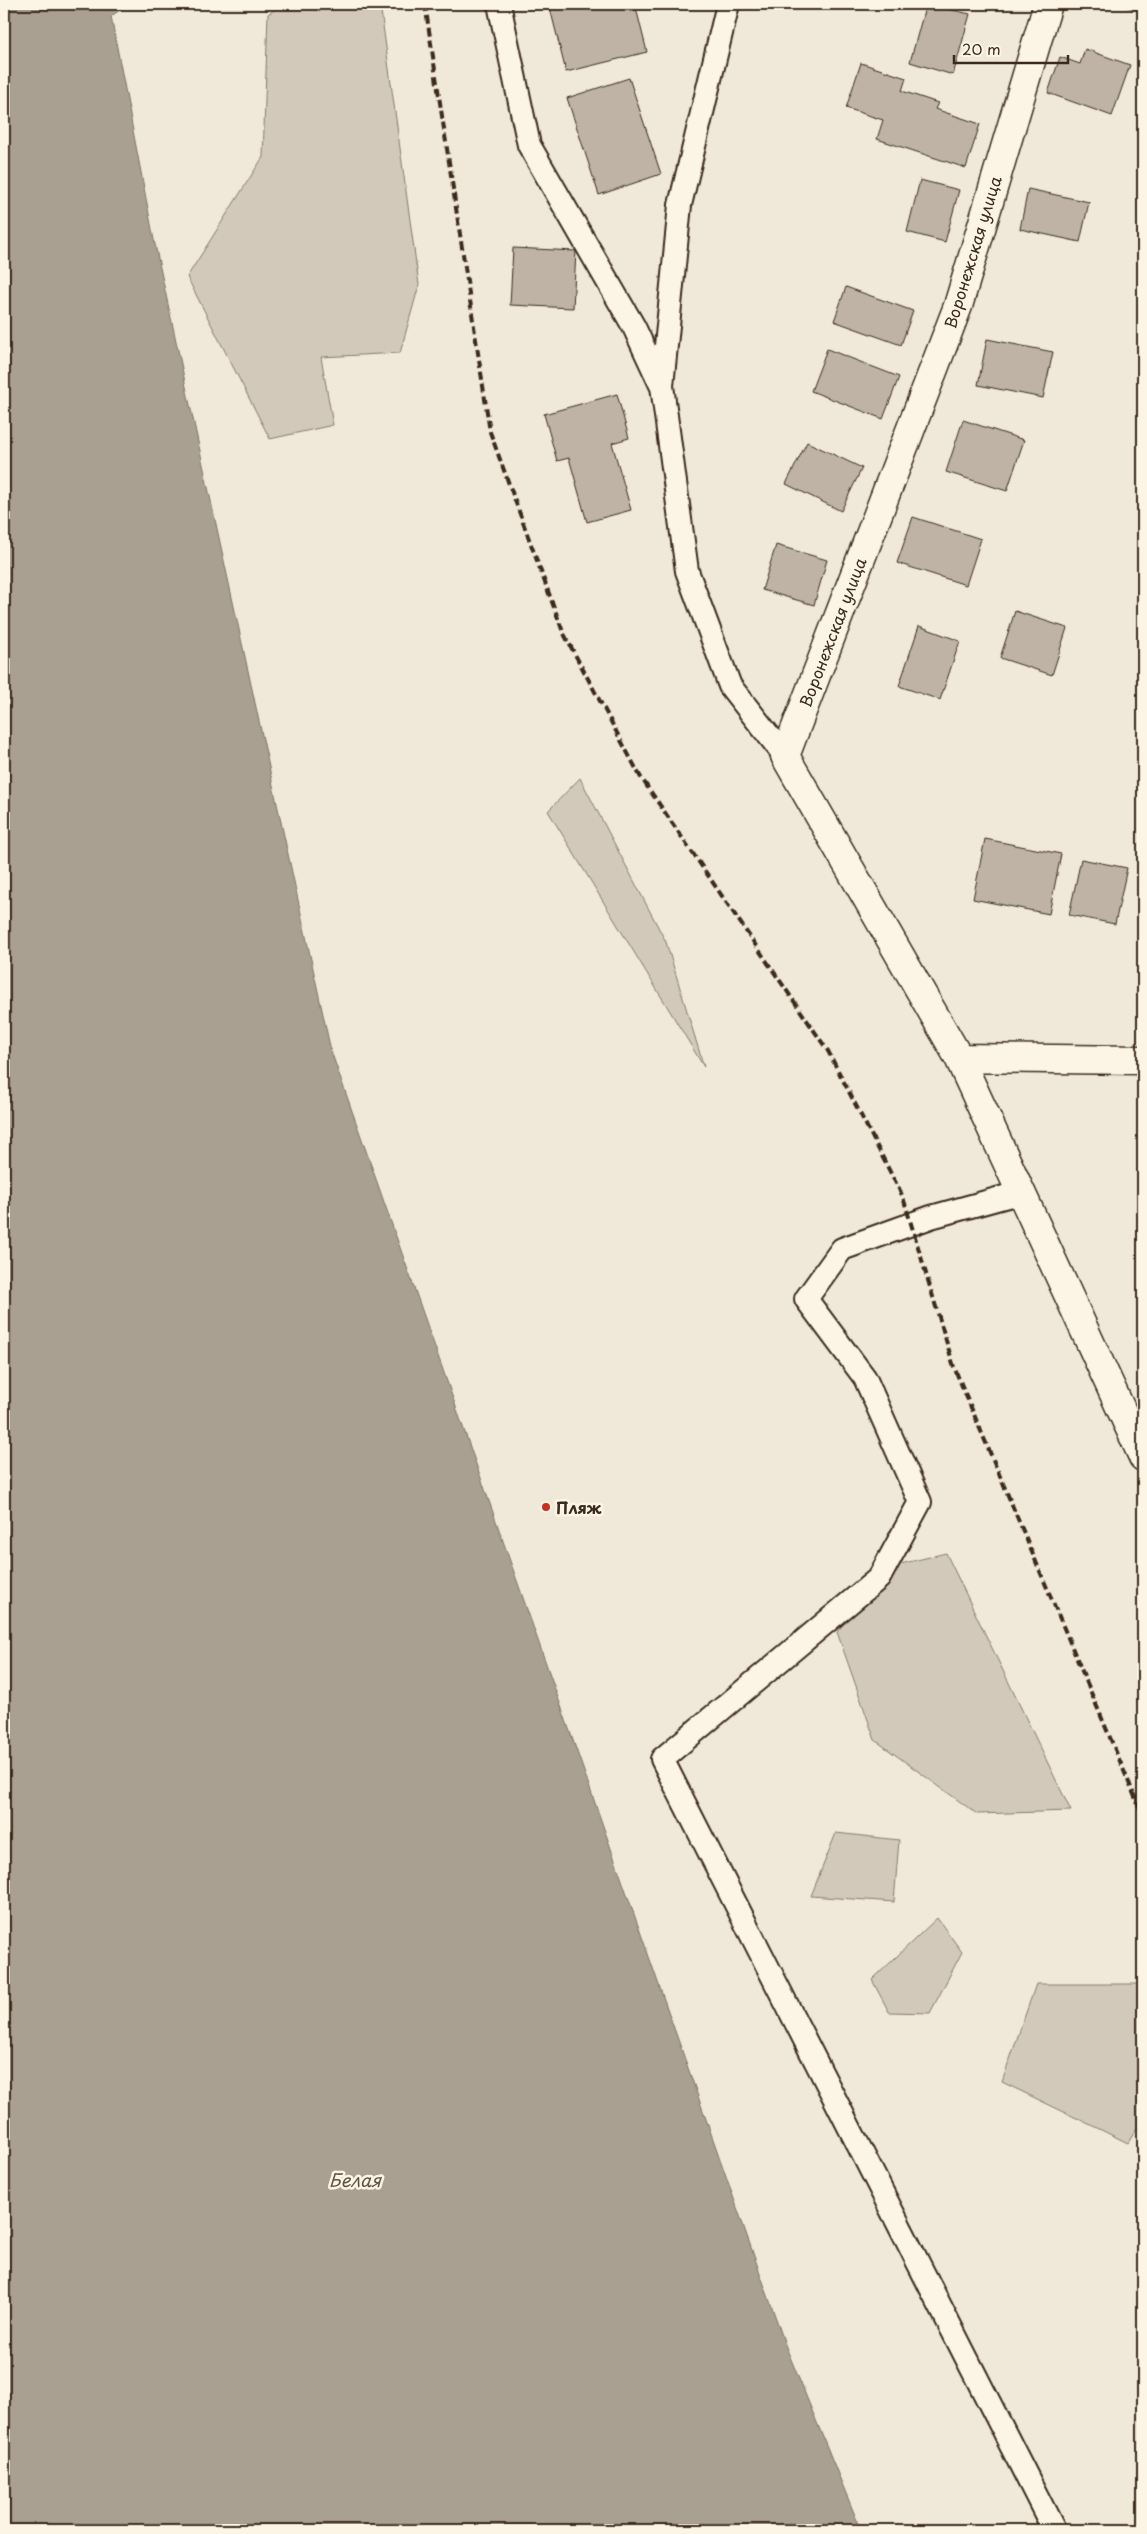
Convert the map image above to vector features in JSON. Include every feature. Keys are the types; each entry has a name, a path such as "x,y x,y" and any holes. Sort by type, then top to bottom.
{"street":[{"name":"Воронежская улица","path":"785,756 958,306 1048,4"},
{"path":"785,756 959,1058 1143,1457"},
{"path":"959,1058 1143,1060"}],"lane":[{"path":"499,4 529,146 634,328 662,386"},
{"path":"728,4 680,205 662,386 687,571 730,686 785,756"},
{"path":"1022,1192 931,1217 842,1249 806,1299 864,1378 920,1502 879,1578 662,1759 1054,2530"}],"shaded area":[{"path":"283,4 380,4 419,285 400,353 321,357 333,425 270,439 187,277 263,157 268,14"},
{"path":"580,778 666,942 704,1067 548,811"},
{"path":"946,1553 1071,1811 977,1814 875,1740 837,1632 888,1567"},
{"path":"836,1833 899,1840 894,1902 811,1896"},
{"path":"937,1918 962,1952 930,2013 889,2012 872,1980"},
{"path":"1036,1984 1138,1984 1143,1993 1143,2118 1128,2143 1002,2082"}],"water":[{"name":"Белая","path":"4,4 129,4 111,16 154,240 331,1051 786,2347 861,2530 4,2530"}],"building":[{"path":"549,4 635,4 647,52 566,72"},
{"path":"926,4 970,14 953,75 910,62"},
{"path":"1116,4 1143,4 1143,11"},
{"path":"1085,49 1130,65 1112,116 1048,93 1060,57 1080,64"},
{"path":"861,63 906,78 902,91 938,103 935,109 980,124 966,168 877,139 883,120 846,108"},
{"path":"629,78 661,174 599,195 567,98"},
{"path":"920,180 959,190 945,242 907,232"},
{"path":"1028,189 1089,202 1080,242 1020,229"},
{"path":"513,248 576,251 573,308 510,305"},
{"path":"846,287 913,311 901,345 834,321"},
{"path":"987,339 1053,352 1043,398 978,385"},
{"path":"827,349 899,377 883,419 811,391"},
{"path":"617,394 629,438 612,443 631,510 587,522 569,458 557,461 544,414"},
{"path":"963,420 1024,440 1007,491 946,472"},
{"path":"807,442 862,468 841,511 786,484"},
{"path":"913,517 981,539 966,585 897,563"},
{"path":"776,545 827,560 814,605 762,590"},
{"path":"1015,611 1067,628 1052,675 1000,658"},
{"path":"919,626 960,641 940,700 899,686"},
{"path":"985,839 1061,854 1049,914 973,899"},
{"path":"1081,859 1127,868 1115,924 1069,915"}],"railway":[{"path":"425,4 490,432 563,632 640,776 828,1051 903,1197 954,1367 1143,1816"}],"place":[{"name":"Пляж","path":"546,1507"}]}
